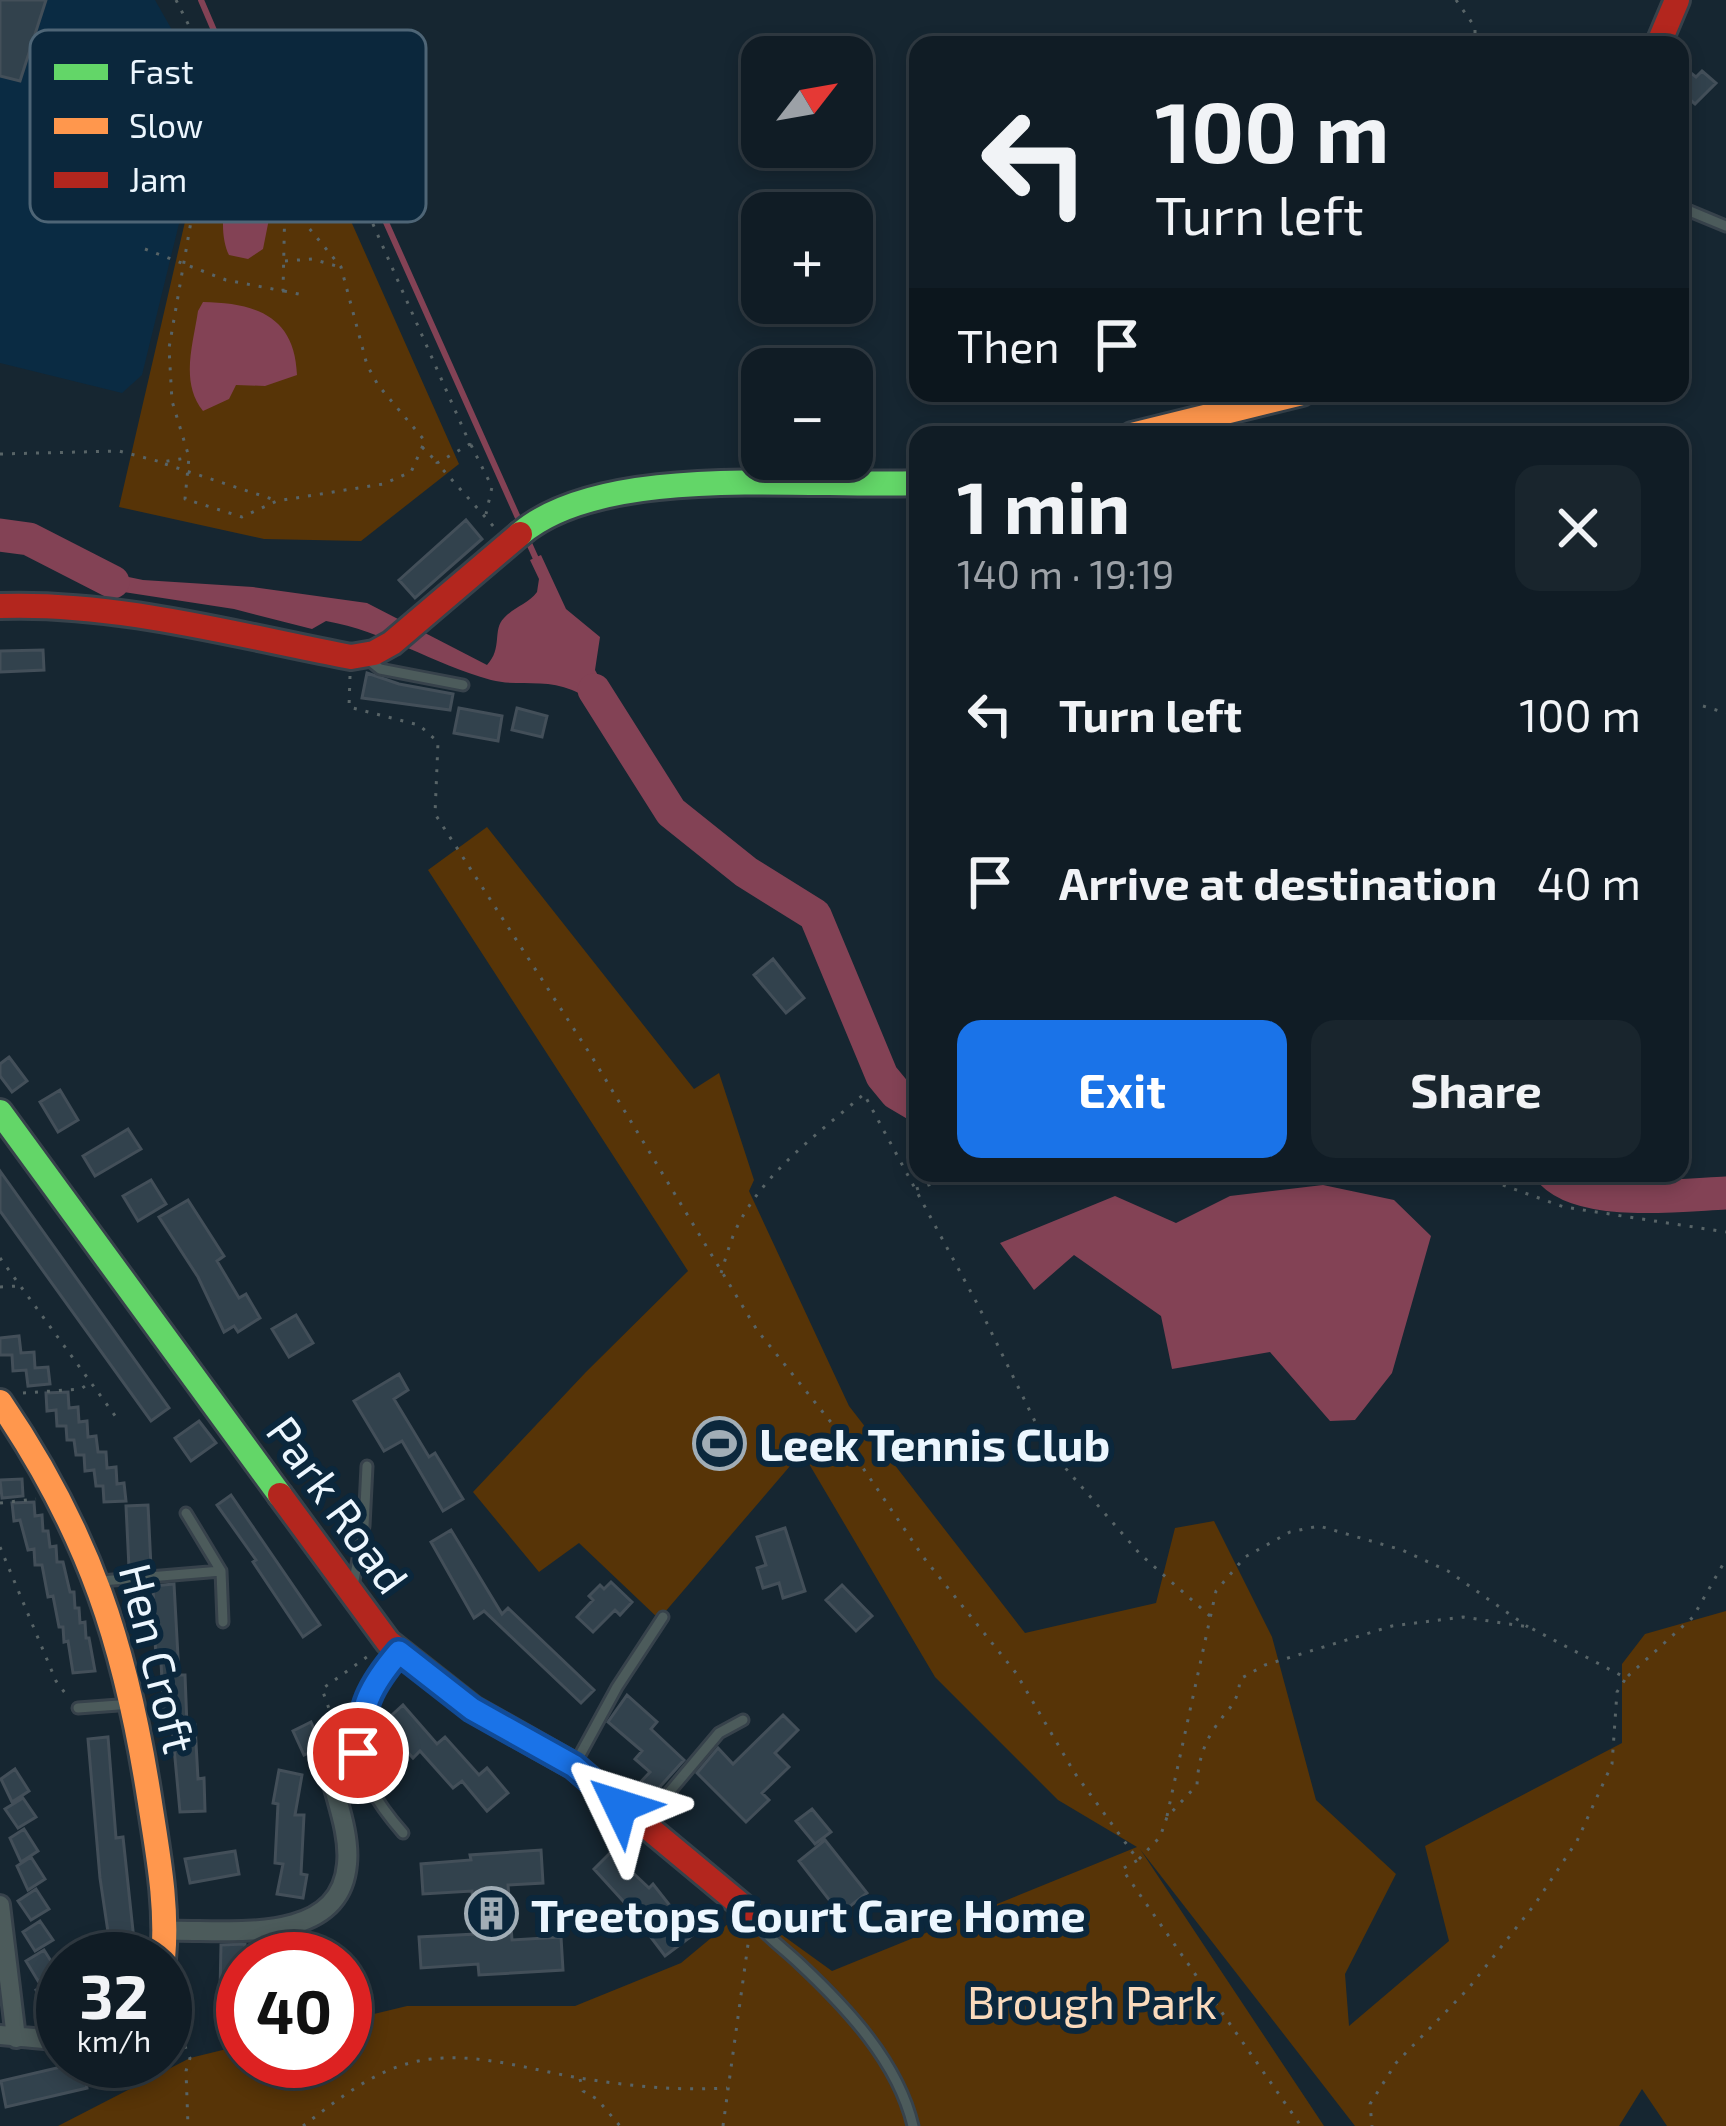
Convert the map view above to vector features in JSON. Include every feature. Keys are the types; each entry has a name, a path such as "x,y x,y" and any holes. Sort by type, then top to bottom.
{"street":[{"path":"1662,36 1677,0"},
{"path":"1168,426 1266,402"},
{"path":"0,606 54,604 110,611 358,656 392,643 531,524 550,514 665,488 734,482 909,483"},
{"name":"Park Road","path":"0,1112 394,1647 472,1709 574,1766 751,1917"},
{"name":"Hen Croft","path":"10,1398 62,1496 122,1643 167,1931"},
{"path":"167,1931 293,1926 325,1911 335,1899 347,1866 330,1773"},
{"path":"0,1906 8,2036"}],"lane":[{"path":"1689,211 1726,226"},
{"path":"358,656 380,669 463,685"},
{"path":"352,1592 364,1526 367,1466"},
{"path":"186,1514 221,1571 223,1622"},
{"path":"100,1582 221,1571"},
{"path":"574,1766 616,1687 663,1617"},
{"path":"394,1647 365,1703 358,1753 362,1776 374,1799 404,1833"},
{"path":"75,1706 135,1704"},
{"path":"641,1825 719,1733 743,1720"},
{"path":"751,1917 828,1992 880,2053 913,2126"}],"path":[{"path":"176,0 191,30"},
{"path":"1456,0 1475,27 1475,36"},
{"path":"1507,36 1511,32"},
{"path":"191,222 169,348 172,400 189,457 185,499 242,517 277,500 383,484 410,472 425,441 378,385 367,365 341,267 304,222"},
{"path":"283,291 284,222"},
{"path":"372,222 492,487 485,518"},
{"path":"146,249 226,280 303,295"},
{"path":"283,261 312,259 341,267"},
{"path":"437,463 470,444"},
{"path":"422,447 508,544"},
{"path":"0,454 119,451 277,500"},
{"path":"161,462 189,457"},
{"path":"358,656 349,707 419,725 438,742 435,814 592,1057 721,1273 757,1330 838,1431 924,1558 1016,1673 1074,1772 1138,1860"},
{"path":"1703,706 1726,713"},
{"path":"721,1273 736,1227 757,1194 864,1094 909,1180"},
{"path":"910,1182 979,1306 1048,1448 1141,1554 1211,1617"},
{"path":"914,1190 938,1182"},
{"path":"1494,1182 1564,1207 1726,1232"},
{"path":"0,1258 116,1417"},
{"path":"0,1287 20,1286"},
{"path":"10,1398 81,1389 91,1382"},
{"path":"0,1503 62,1496"},
{"path":"1301,2126 1122,1869 1160,1837 1167,1817 1216,1591 1246,1557 1290,1532 1319,1526 1402,1550 1448,1571 1529,1628 1626,1678"},
{"path":"0,1547 56,1681 75,1706"},
{"path":"1372,2126 1370,2104 1396,2062 1468,1989 1577,1841 1612,1764 1617,1692 1626,1678 1693,1617 1726,1559"},
{"path":"1167,1817 1197,1786 1198,1762 1211,1733 1239,1698 1240,1678 1265,1665 1392,1626 1463,1617 1529,1628"},
{"path":"330,1773 336,1764 333,1720 322,1689 394,1647"},
{"path":"723,2126 751,1917"},
{"path":"303,2126 364,2083 400,2065 495,2059 579,2078 688,2090 727,2088"},
{"path":"579,2078 583,2091 597,2099 620,2126"},
{"path":"187,2088 188,2126"}],"shaded area":[{"path":"0,0 155,0 172,30 30,30 30,222 179,222 142,375 122,393 0,363"},
{"path":"223,222 268,222 263,249 248,259 229,255"},
{"path":"203,302 240,306 269,317 289,339 297,375 265,386 236,385 229,399 203,411 190,376"},
{"path":"541,555 566,609 600,637 595,670 625,725 609,729 590,701 572,690 491,680 347,626 326,621 312,629 234,609 104,589 69,568 74,556 114,574 143,580 253,587 367,603 487,665 495,652 500,623 537,592 539,579 530,560"},
{"path":"1323,1185 1394,1200 1431,1236 1392,1373 1355,1420 1330,1421 1270,1352 1172,1369 1161,1316 1074,1255 1034,1290 1000,1243 1115,1196 1176,1223 1230,1196"}],"green space":[{"path":"185,222 351,222 459,464 361,541 264,539 119,507"},
{"name":"Brough Park","path":"487,827 694,1089 719,1073 754,1180 749,1191 849,1406 1025,1633 1156,1603 1175,1528 1214,1521 1272,1637 1316,1800 1396,1874 1345,1974 1349,2026 1449,1941 1425,1846 1622,1743 1622,1664 1645,1634 1726,1611 1726,2126 1667,2126 1642,2089 1619,2126 1355,2126 1140,1849 1324,2126 58,2126 132,2088 192,2088 192,2058 216,2052 216,2088 372,2088 372,2014 407,2006 575,2006 681,1963 746,1909 832,1971 1137,1847 1058,1800 935,1677 802,1452 659,1619 579,1543 539,1572 473,1492 688,1271 428,870"}],"building":[{"path":"0,0 46,0 36,30 30,30 30,50 20,81 0,76"},
{"path":"1702,71 1716,83 1695,104 1689,99 1689,75 1696,77"},
{"path":"466,520 482,539 415,598 399,580"},
{"path":"43,650 44,670 0,672 0,651"},
{"path":"367,673 453,694 450,710 362,698"},
{"path":"459,708 502,716 498,741 454,733"},
{"path":"517,708 547,716 542,737 512,730"},
{"path":"773,959 804,998 786,1013 754,975"},
{"path":"9,1057 27,1081 12,1092 0,1076 0,1064"},
{"path":"60,1090 78,1120 58,1132 40,1102"},
{"path":"128,1129 141,1149 95,1176 83,1156"},
{"path":"0,1171 169,1408 151,1421 0,1211"},
{"path":"151,1180 166,1204 138,1221 123,1196"},
{"path":"188,1200 224,1256 217,1261 239,1298 246,1294 260,1318 238,1332 234,1326 224,1332 198,1277 159,1217"},
{"path":"296,1315 313,1343 289,1357 272,1329"},
{"path":"19,1336 21,1353 34,1352 35,1368 48,1367 50,1384 28,1386 26,1370 13,1371 12,1355 0,1355 0,1338"},
{"path":"399,1374 408,1390 394,1399 429,1457 435,1453 463,1499 443,1511 402,1441 384,1451 354,1401"},
{"path":"68,1392 69,1408 78,1407 79,1422 87,1421 88,1437 96,1436 98,1452 106,1452 107,1468 116,1467 117,1484 124,1483 126,1501 104,1502 103,1486 96,1486 94,1470 85,1471 84,1455 76,1455 74,1440 67,1440 66,1426 57,1426 56,1410 47,1411 46,1393"},
{"path":"199,1421 216,1443 191,1461 175,1438"},
{"path":"22,1479 23,1496 2,1498 0,1480"},
{"path":"231,1495 320,1625 303,1637 217,1505"},
{"path":"34,1502 35,1516 42,1515 50,1547 56,1546 57,1562 63,1562 80,1623 85,1622 95,1671 73,1673 68,1641 64,1642 63,1627 59,1627 53,1596 48,1597 42,1565 35,1565 34,1549 28,1550 20,1520 14,1521 12,1503"},
{"path":"148,1505 151,1567 129,1568 126,1506"},
{"path":"785,1528 805,1591 783,1598 779,1583 763,1588 757,1568 766,1565 757,1537"},
{"path":"451,1530 502,1614 508,1608 594,1690 581,1703 484,1611 474,1618 431,1542"},
{"path":"611,1582 632,1602 620,1615 615,1610 593,1632 577,1617 593,1600 589,1596"},
{"path":"174,1584 179,1675 185,1675 187,1726 195,1725 205,1811 180,1812 171,1715 164,1716 161,1662 156,1662 153,1586"},
{"path":"842,1585 872,1616 856,1631 826,1600"},
{"path":"627,1695 657,1722 651,1729 684,1760 648,1800 635,1788 650,1772 635,1759 642,1751 608,1722"},
{"path":"403,1705 437,1744 445,1737 479,1775 487,1768 508,1793 487,1811 462,1781 453,1788 420,1751 413,1758 382,1724"},
{"path":"783,1715 798,1730 775,1753 789,1767 762,1793 769,1800 746,1822 697,1773 718,1748 733,1764"},
{"path":"311,1722 322,1747 304,1755 293,1731"},
{"path":"108,1737 116,1838 123,1837 133,1932 108,1932 88,1739"},
{"path":"15,1769 29,1791 12,1802 1,1779"},
{"path":"279,1770 302,1775 295,1815 304,1815 301,1874 307,1875 303,1898 277,1894 283,1864 275,1863 278,1804 273,1803"},
{"path":"23,1798 36,1817 18,1828 5,1809"},
{"path":"812,1809 831,1832 815,1844 796,1821"},
{"path":"24,1829 38,1851 21,1862 10,1838"},
{"path":"825,1840 867,1893 840,1914 799,1861"},
{"name":"Treetops Court Care Home","path":"541,1850 543,1883 508,1885 512,1940 561,1937 563,1970 479,1975 478,1964 421,1968 419,1937 476,1934 472,1891 423,1894 421,1864"},
{"path":"235,1851 239,1874 190,1883 185,1859"},
{"path":"611,1852 649,1888 653,1884 693,1935 665,1956 653,1934 594,1869"},
{"path":"31,1857 45,1879 28,1890 17,1866"},
{"path":"36,1889 49,1909 31,1920 18,1901"},
{"path":"40,1921 48,1932 36,1932 35,1951 23,1932"},
{"path":"36,1955 36,1978 26,1961"},
{"path":"36,2073 36,2088 87,2088 6,2107 1,2081"}],"waterway":[{"path":"201,0 214,30"},
{"path":"386,222 519,520"},
{"path":"0,535 29,539 113,582"},
{"path":"528,541 537,561"},
{"path":"594,690 671,812 746,872 815,915 882,1076 909,1101"},
{"path":"1564,1182 1610,1195 1726,1193"}],"traffic: fast":[{"path":"520,534 557,511 603,496 655,488 710,483 909,483"},
{"path":"0,1112 280,1495"}],"traffic: slow":[{"path":"1168,426 1266,402"},
{"path":"0,1402 81,1545 116,1642 156,1842 164,1932"}],"traffic: jam":[{"path":"1662,36 1677,0"},
{"path":"0,606 133,615 351,657 374,653 392,643 520,534"},
{"path":"280,1495 388,1642 473,1709 574,1766 746,1909"}],"place":[{"name":"Leek Tennis Club","path":"720,1443"},
{"name":"Treetops Court Care Home","path":"492,1914"}],"route":[{"path":"358,1753 365,1703 374,1681 399,1652 472,1709 574,1766 620,1806"}]}
